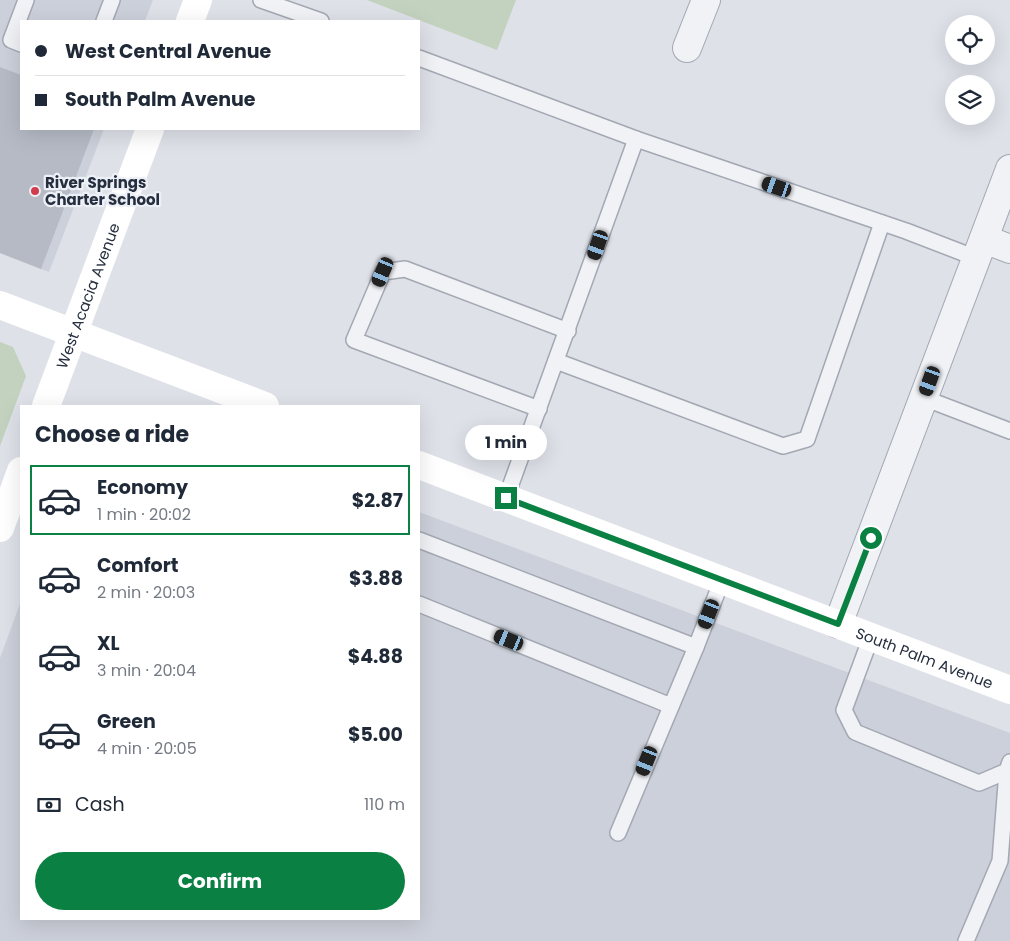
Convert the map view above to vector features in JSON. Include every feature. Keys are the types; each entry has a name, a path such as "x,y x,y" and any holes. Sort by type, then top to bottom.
{"street":[{"path":"190,20 198,0"},
{"path":"687,48 706,0"},
{"name":"West Acacia Avenue","path":"46,405 150,130"},
{"path":"838,624 1010,169"},
{"path":"980,248 1010,248"},
{"path":"0,305 262,405"},
{"name":"South Palm Avenue","path":"420,465 1010,690"},
{"path":"0,528 20,474"}],"lane":[{"path":"20,44 11,40 26,0"},
{"path":"104,20 112,0"},
{"path":"261,0 317,20"},
{"path":"420,58 636,139 882,224 980,248"},
{"path":"506,498 636,139"},
{"path":"556,361 783,446 807,438 882,224"},
{"path":"539,409 354,340 383,272 405,269 568,331"},
{"path":"924,398 1010,431"},
{"path":"420,540 696,647"},
{"path":"618,832 696,647 722,580"},
{"path":"420,604 671,706"},
{"path":"871,637 844,710 856,732 979,782 1008,767"},
{"path":"966,941 1000,862 1008,767"}],"shaded area":[{"name":"River Springs Charter School","path":"0,0 153,0 145,20 20,20 20,130 104,130 49,272 0,253"},
{"path":"420,512 1010,733 1010,941 0,941 0,658 20,604 20,920 420,920"}],"green space":[{"path":"367,0 516,0 497,50"},
{"path":"0,342 13,347 26,376 0,446"}],"building":[{"name":"River Springs Charter School","path":"0,67 20,75 20,130 94,130 41,269 0,253"}],"place":[{"name":"River Springs Charter School","path":"35,191"}],"route":[{"path":"506,498 838,624 871,538"}]}
